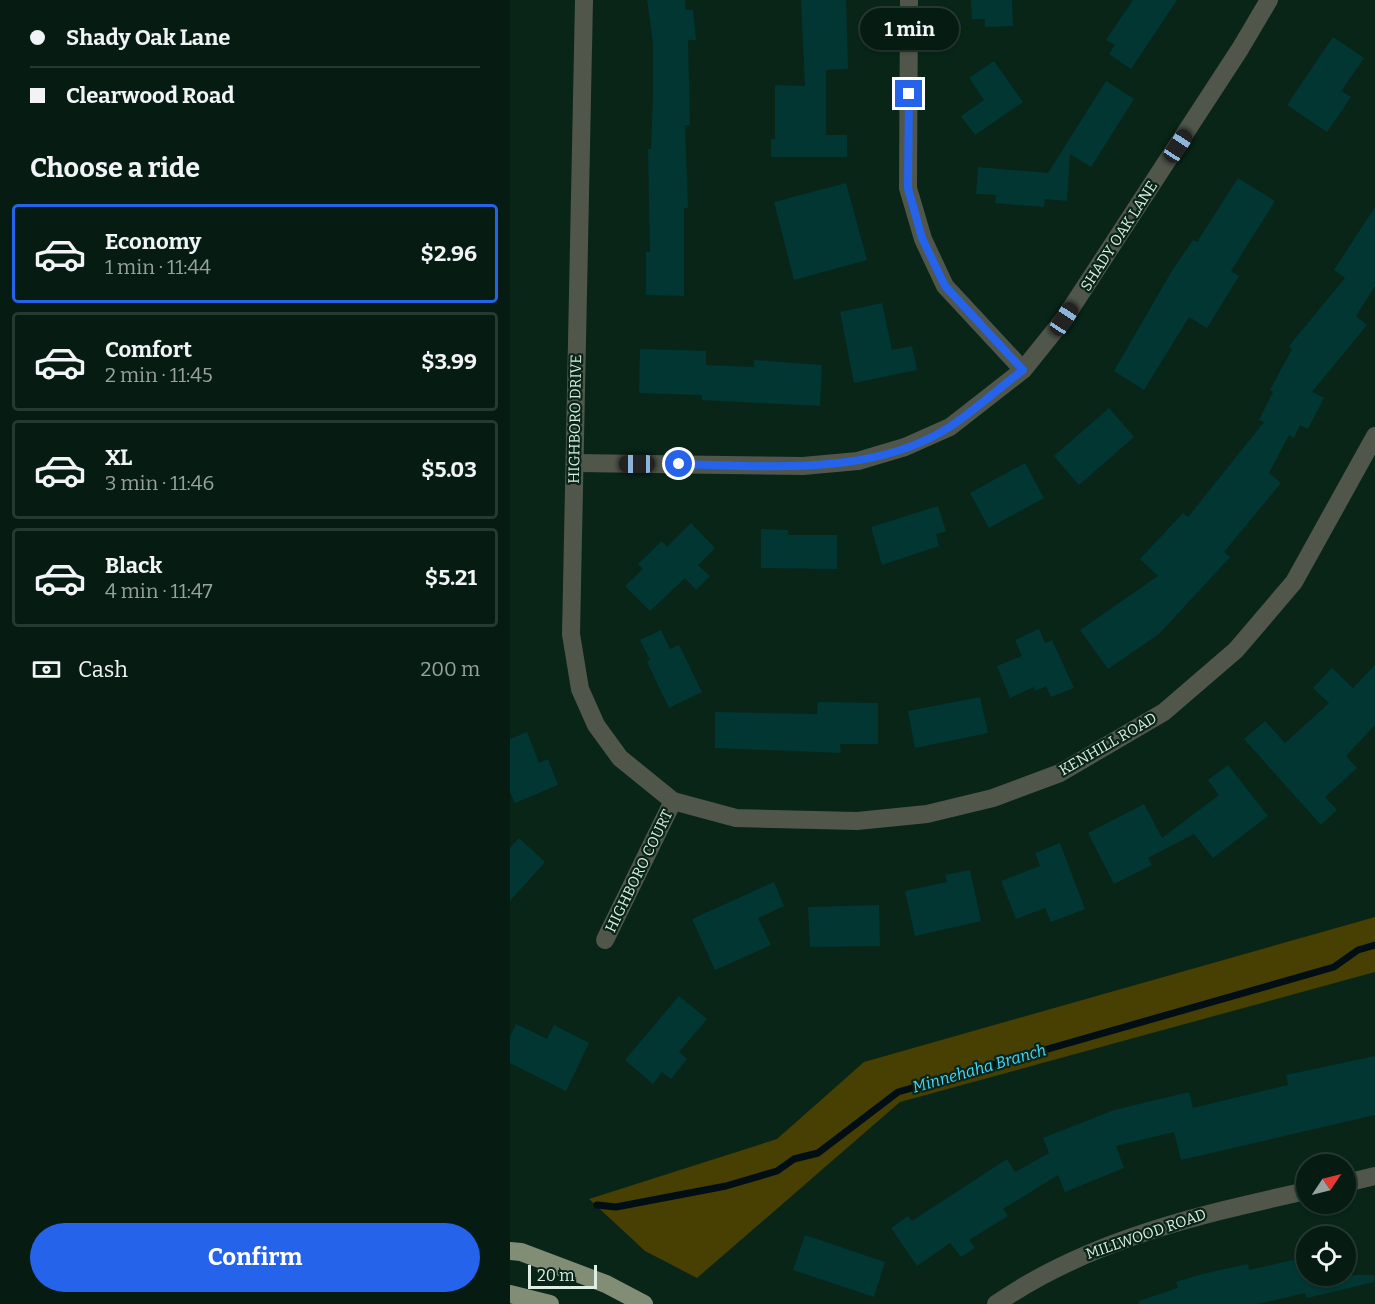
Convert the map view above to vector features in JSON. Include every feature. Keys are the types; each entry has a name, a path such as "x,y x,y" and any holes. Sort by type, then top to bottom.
{"main road":[{"path":"514,1251 606,1284 644,1304"},
{"path":"510,1294 550,1304"}],"street":[{"name":"HIGHBORO DRIVE","path":"584,0 571,634 580,689 596,724 620,758 673,801"},
{"path":"909,0 908,188 922,238 945,286 1023,370"},
{"name":"SHADY OAK LANE","path":"574,463 803,466 858,461 905,447 950,427 1023,370 1064,319 1234,59 1269,0"},
{"name":"KENHILL ROAD","path":"673,801 736,818 857,821 927,814 993,798 1060,773 1164,712 1236,650 1294,582 1375,436"},
{"name":"HIGHBORO COURT","path":"605,940 673,801"},
{"path":"1356,1181 1375,1176"},
{"name":"MILLWOOD ROAD","path":"996,1304 1024,1284 1098,1248 1212,1212 1296,1193"}],"shaded area":[{"path":"1375,917 1375,972 900,1102 697,1278 645,1251 589,1199 777,1139 864,1062"}],"building":[{"path":"647,0 685,0 686,10 693,10 696,40 688,40 690,125 685,125 688,208 684,208 684,296 646,295 646,252 650,252 648,149 651,149 653,96 653,43"},
{"path":"801,0 846,0 848,69 826,70 826,135 847,135 847,157 771,157 771,139 775,139 775,85 805,86"},
{"path":"971,0 1012,0 1013,26 985,27 985,19 972,19"},
{"path":"1133,0 1177,0 1131,69 1109,54 1115,45 1106,40"},
{"path":"1333,37 1364,58 1341,91 1351,97 1327,132 1287,105"},
{"path":"994,61 1023,102 975,135 961,116 984,100 969,78"},
{"path":"1106,81 1134,99 1091,167 1070,154 1067,201 1045,199 1044,207 995,203 996,195 976,194 978,167 1048,173"},
{"path":"1238,178 1275,201 1231,271 1239,276 1207,328 1189,317 1144,390 1114,371 1173,269 1193,240 1197,242"},
{"path":"846,183 867,260 794,280 774,202"},
{"path":"1375,207 1375,286 1356,316 1367,325 1312,392 1324,398 1308,429 1300,425 1294,438 1289,435 1269,473 1281,483 1224,552 1230,557 1159,634 1108,669 1080,630 1158,576 1140,559 1183,513 1188,517 1264,422 1259,420 1273,392 1270,390 1292,349 1289,346 1345,278 1334,270"},
{"path":"882,303 892,350 912,346 917,370 854,383 840,312"},
{"path":"640,349 706,351 706,365 754,367 754,360 822,365 820,406 702,400 702,395 639,393"},
{"path":"1109,408 1134,437 1079,485 1054,456"},
{"path":"1025,463 1044,498 989,528 970,493"},
{"path":"938,506 946,531 936,534 939,546 882,565 871,527"},
{"path":"691,523 715,548 698,565 710,576 696,590 685,578 650,611 625,586 643,569 638,564 662,541 667,547"},
{"path":"761,529 788,530 788,535 837,535 837,569 761,568"},
{"path":"1039,629 1045,643 1052,640 1074,688 1051,697 1046,686 1035,691 1034,687 1010,698 997,666 1022,656 1015,640"},
{"path":"661,630 670,649 679,645 702,692 669,708 647,662 650,660 640,640"},
{"path":"1375,665 1375,725 1346,756 1357,768 1325,797 1337,810 1321,825 1244,739 1265,721 1285,743 1329,703 1313,688 1332,668 1353,688"},
{"path":"980,697 988,733 915,748 908,711"},
{"path":"818,702 878,703 878,744 840,744 841,753 715,748 715,712 817,714"},
{"path":"527,732 539,763 548,759 558,785 515,803 510,792 510,739"},
{"path":"1228,765 1268,816 1213,858 1194,834 1148,858 1152,865 1114,884 1088,833 1144,804 1162,838 1219,795 1208,780"},
{"path":"519,838 545,862 510,901 510,848"},
{"path":"1060,843 1085,909 1051,922 1045,908 1016,919 1001,881 1040,866 1035,853"},
{"path":"970,870 981,921 915,936 905,891 947,882 945,875"},
{"path":"774,882 784,906 758,918 771,945 715,970 692,919"},
{"path":"879,905 880,946 810,947 808,907"},
{"path":"679,996 707,1019 679,1052 687,1059 671,1079 662,1072 653,1084 625,1060"},
{"path":"516,1024 547,1039 554,1025 589,1043 566,1091 510,1063 510,1037"},
{"path":"1375,1056 1375,1115 1181,1160 1174,1132 1116,1146 1124,1168 1065,1192 1058,1175 1003,1209 1008,1216 969,1240 975,1248 961,1257 950,1243 917,1266 891,1228 908,1216 912,1221 1007,1159 1015,1172 1049,1153 1043,1138 1114,1110 1189,1092 1193,1108 1288,1085 1286,1075"},
{"path":"805,1235 885,1262 874,1297 793,1270"},
{"path":"1296,1259 1296,1286 1356,1286 1356,1275 1374,1275 1374,1282 1307,1298 1305,1293 1258,1304 1139,1304 1139,1301 1178,1288 1176,1282 1248,1264 1249,1270"}],"waterway":[{"name":"Minnehaha Branch","path":"597,1205 616,1207 726,1186 777,1171 794,1159 818,1153 898,1092 1334,967 1358,950 1375,945"}],"route":[{"path":"679,464 803,466 858,461 905,447 950,427 1023,370 945,286 922,238 908,188 909,94"}]}
